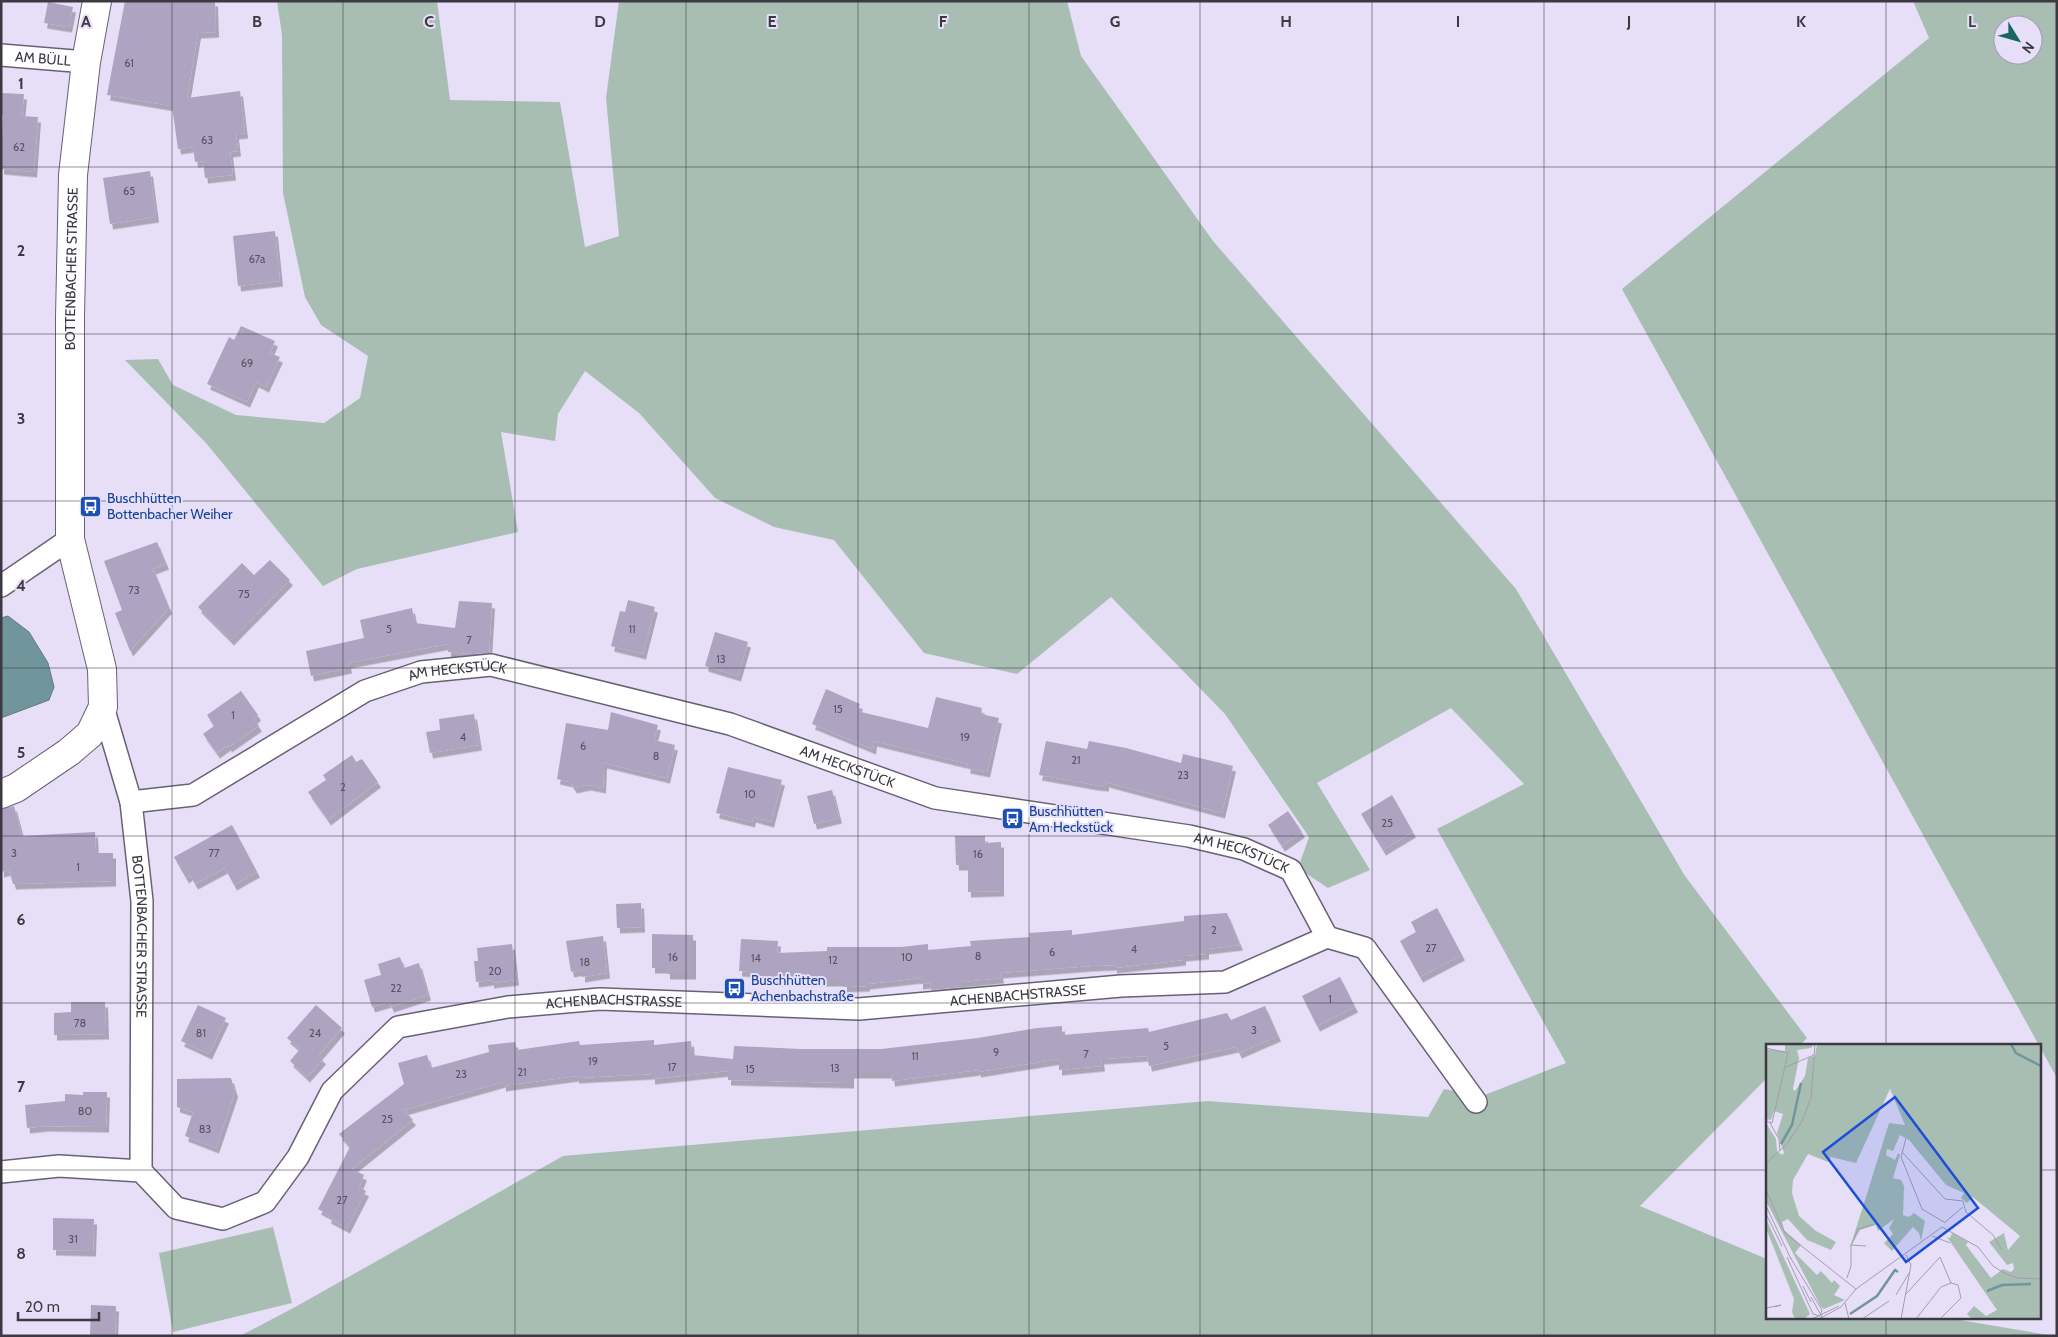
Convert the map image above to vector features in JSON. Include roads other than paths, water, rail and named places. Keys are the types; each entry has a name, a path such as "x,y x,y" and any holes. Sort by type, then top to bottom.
{"street":[{"name":"BOTTENBACHER STRASSE","path":"97,1 86,62 73,175 70,316 70,539 102,669 103,707 131,802 142,901 141,1171"},
{"name":"AM BÜLL","path":"1,55 86,62"},
{"path":"1,586 70,539"},
{"name":"AM HECKSTÜCK","path":"131,802 193,795 365,691 421,672 491,665 730,724 935,798 1189,836 1244,849 1291,870 1328,938"},
{"name":"BOTTENBACHER STRASSE","path":"1,794 16,788 69,752 90,734 103,707"},
{"path":"1328,938 1364,948 1476,1102"},
{"name":"ACHENBACHSTRASSE","path":"141,1171 176,1208 223,1219 265,1202 298,1156 332,1091 398,1028 508,1006 600,1000 859,1009 1121,986 1225,982 1328,938"},
{"path":"1,1172 59,1166 141,1171"}],"place":[{"name":"Buschhütten Bottenbacher Weiher","path":"91,506"},
{"name":"Buschhütten Am Heckstück","path":"1013,819"},
{"name":"Buschhütten Achenbachstraße","path":"735,988"}]}
